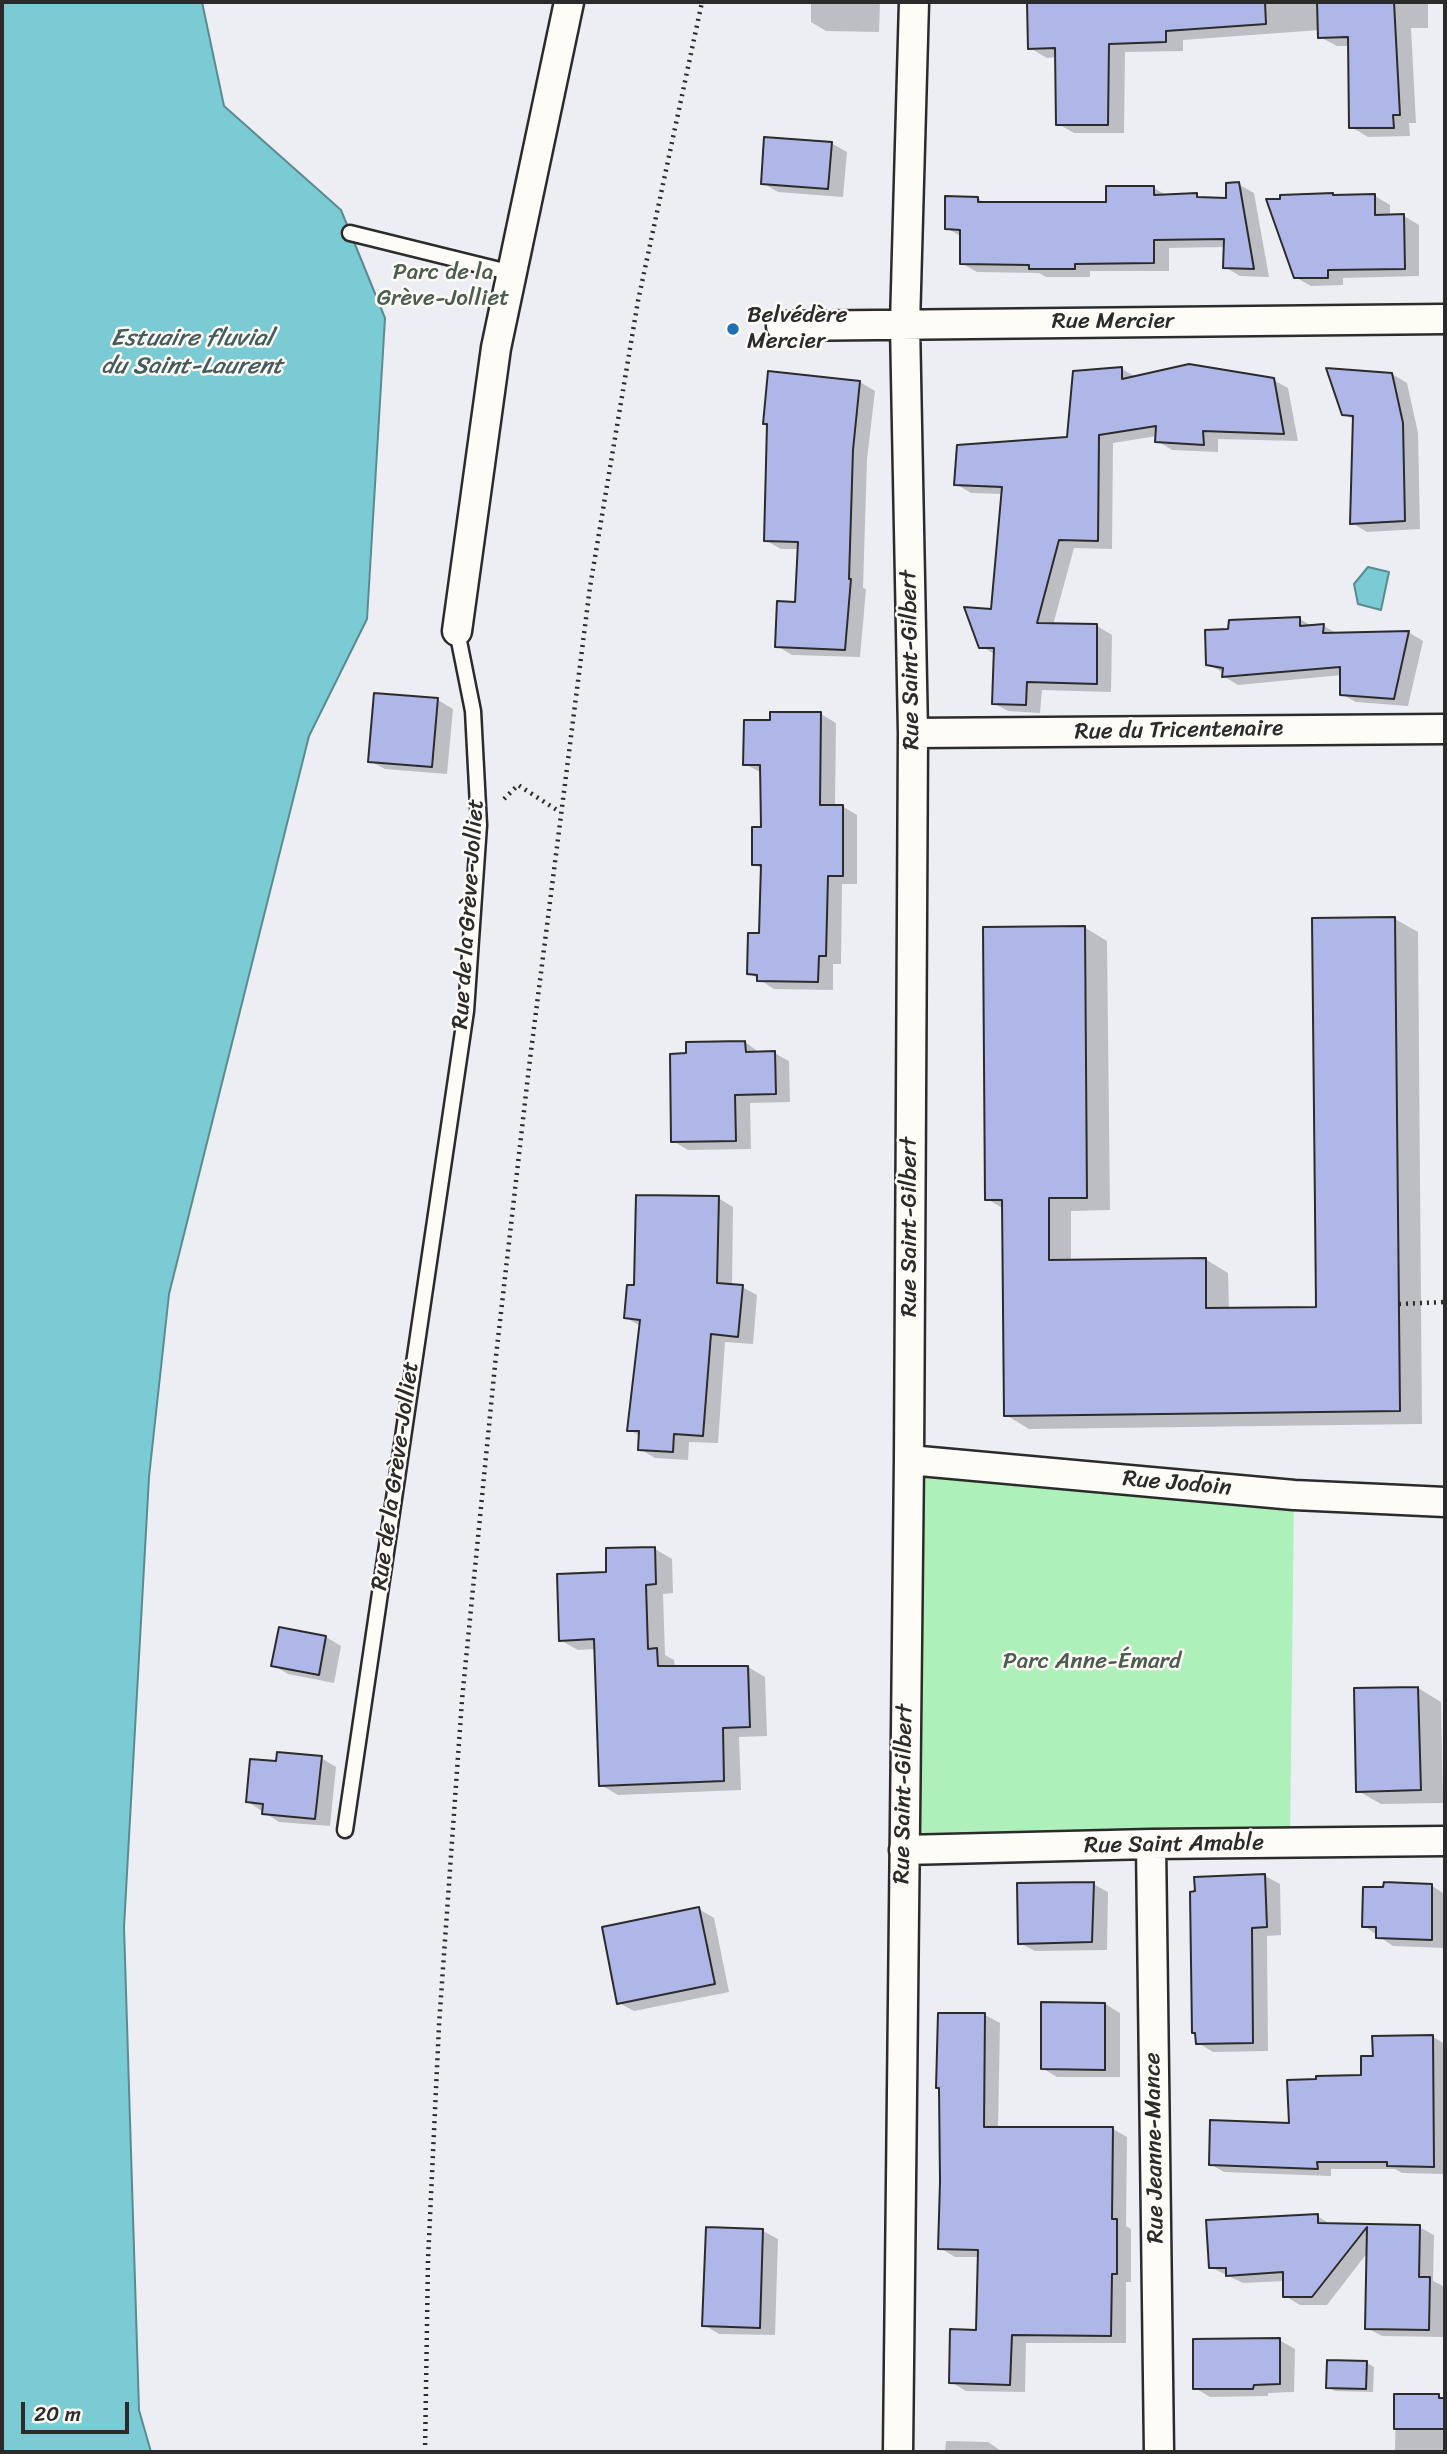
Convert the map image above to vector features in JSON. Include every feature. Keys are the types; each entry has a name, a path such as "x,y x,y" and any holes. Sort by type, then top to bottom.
{"street":[{"name":"Rue de la Grève-Jolliet","path":"457,631 496,348 569,2"},
{"name":"Rue Saint-Gilbert","path":"898,2452 909,1460 913,733 905,324 914,2"},
{"name":"Rue Mercier","path":"781,326 1445,319"},
{"name":"Rue du Tricentenaire","path":"913,733 1445,729"},
{"name":"Rue Jodoin","path":"909,1460 1294,1495 1445,1502"},
{"name":"Rue Saint Amable","path":"904,1850 1445,1841"},
{"name":"Rue Jeanne-Mance","path":"1151,1844 1158,2452"}],"lane":[{"path":"350,233 512,273"},
{"name":"Rue de la Grève-Jolliet","path":"345,1830 466,1011 479,825 473,711 457,631"}],"path":[{"path":"425,2452 428,2259 439,2025 462,1700 498,1338 560,812 590,587 638,301 702,2"},
{"path":"479,825 517,785 560,812"},
{"path":"1399,1304 1445,1302"}],"green space":[{"name":"Parc Anne-Émard","path":"909,1460 1294,1495 1290,1843 904,1850"}],"water":[{"name":"Estuaire fluvial du Saint-Laurent","path":"2,2 202,2 224,106 341,210 385,318 367,619 309,736 169,1294 149,1477 124,1927 139,2410 151,2452 2,2452"},
{"path":"1368,567 1389,572 1381,610 1358,604 1354,584"}],"building":[{"path":"1027,2 1265,2 1266,24 1166,31 1166,42 1109,44 1108,125 1056,125 1055,48 1028,49"},
{"path":"1317,2 1394,2 1400,115 1393,115 1394,128 1349,128 1348,37 1318,38"},
{"path":"764,137 832,142 828,189 761,184"},
{"path":"1239,182 1254,269 1223,268 1224,239 1154,240 1154,263 1075,264 1075,269 960,264 960,230 945,229 945,196 978,197 978,202 1106,202 1106,186 1154,186 1154,195 1197,193 1197,197 1226,198 1226,183"},
{"path":"1375,194 1375,215 1404,214 1405,269 1328,270 1328,278 1294,278 1266,199 1280,199 1280,195"},
{"path":"1189,364 1274,378 1284,434 1203,431 1204,445 1155,442 1156,426 1099,435 1098,541 1059,540 1037,623 1097,624 1097,684 1027,682 1026,705 992,704 994,648 979,648 964,607 991,609 1002,487 954,485 957,445 1067,437 1073,371 1122,367 1122,379"},
{"path":"1326,368 1392,373 1403,423 1405,521 1350,524 1353,416 1342,415"},
{"path":"768,371 860,381 853,450 851,579 845,650 775,647 777,601 795,602 798,542 764,541 767,424 763,424"},
{"path":"1300,617 1300,626 1324,624 1323,633 1409,631 1394,699 1340,695 1340,667 1222,677 1223,668 1206,665 1205,630 1228,629 1229,620"},
{"path":"374,693 438,698 432,767 368,762"},
{"path":"770,712 821,712 820,805 843,805 843,876 828,876 826,956 819,956 818,982 757,981 757,975 747,974 748,933 759,933 761,865 752,865 752,827 761,827 760,765 743,765 744,720 770,720"},
{"path":"1395,917 1400,1411 1004,1416 1002,1200 985,1200 983,927 1085,926 1087,1198 1049,1198 1049,1260 1206,1258 1206,1308 1316,1307 1312,918"},
{"path":"745,1041 746,1052 775,1051 776,1094 735,1095 736,1141 671,1142 670,1054 686,1053 686,1042"},
{"path":"636,1195 719,1196 717,1283 743,1285 738,1337 711,1334 703,1436 674,1434 673,1452 638,1450 639,1431 627,1431 640,1320 624,1318 627,1285 634,1285"},
{"path":"655,1547 656,1584 646,1585 648,1649 657,1648 658,1666 748,1666 750,1727 723,1728 724,1781 599,1786 594,1639 559,1641 557,1574 606,1572 606,1548"},
{"path":"279,1627 326,1636 319,1675 271,1666"},
{"path":"1418,1687 1421,1790 1356,1792 1354,1688"},
{"path":"277,1752 322,1756 315,1819 262,1814 263,1804 246,1802 250,1759 276,1761"},
{"path":"1265,1874 1267,1927 1252,1928 1253,2043 1196,2044 1195,2033 1192,2033 1190,1892 1195,1891 1194,1877"},
{"path":"1094,1882 1092,1942 1018,1944 1017,1883"},
{"path":"1384,1882 1432,1884 1432,1940 1376,1938 1376,1927 1362,1927 1363,1887 1383,1887"},
{"path":"699,1907 715,1984 617,2004 602,1927"},
{"path":"1041,2002 1105,2003 1105,2070 1041,2069"},
{"path":"938,2013 985,2013 984,2127 1113,2127 1112,2219 1117,2219 1117,2274 1112,2274 1111,2336 1012,2335 1010,2385 949,2383 950,2329 976,2330 978,2250 938,2249"},
{"path":"1433,2035 1434,2167 1387,2166 1387,2162 1317,2162 1318,2169 1209,2165 1210,2120 1289,2123 1287,2080 1361,2075 1361,2056 1373,2056 1372,2036"},
{"path":"1318,2214 1318,2223 1420,2225 1419,2277 1430,2277 1429,2330 1365,2329 1367,2227 1312,2297 1283,2297 1283,2272 1226,2276 1226,2268 1209,2268 1206,2220"},
{"path":"706,2227 763,2229 760,2328 702,2326"},
{"path":"1280,2338 1280,2384 1254,2385 1253,2389 1193,2389 1193,2339"},
{"path":"1327,2360 1367,2361 1366,2389 1326,2388"},
{"path":"1394,2394 1439,2394 1439,2398 1445,2398 1445,2429 1394,2429"}],"place":[{"name":"Belvédère Mercier","path":"733,329"}],"park label":[{"name":"Parc de la Grève-Jolliet","path":"443,286"}]}
